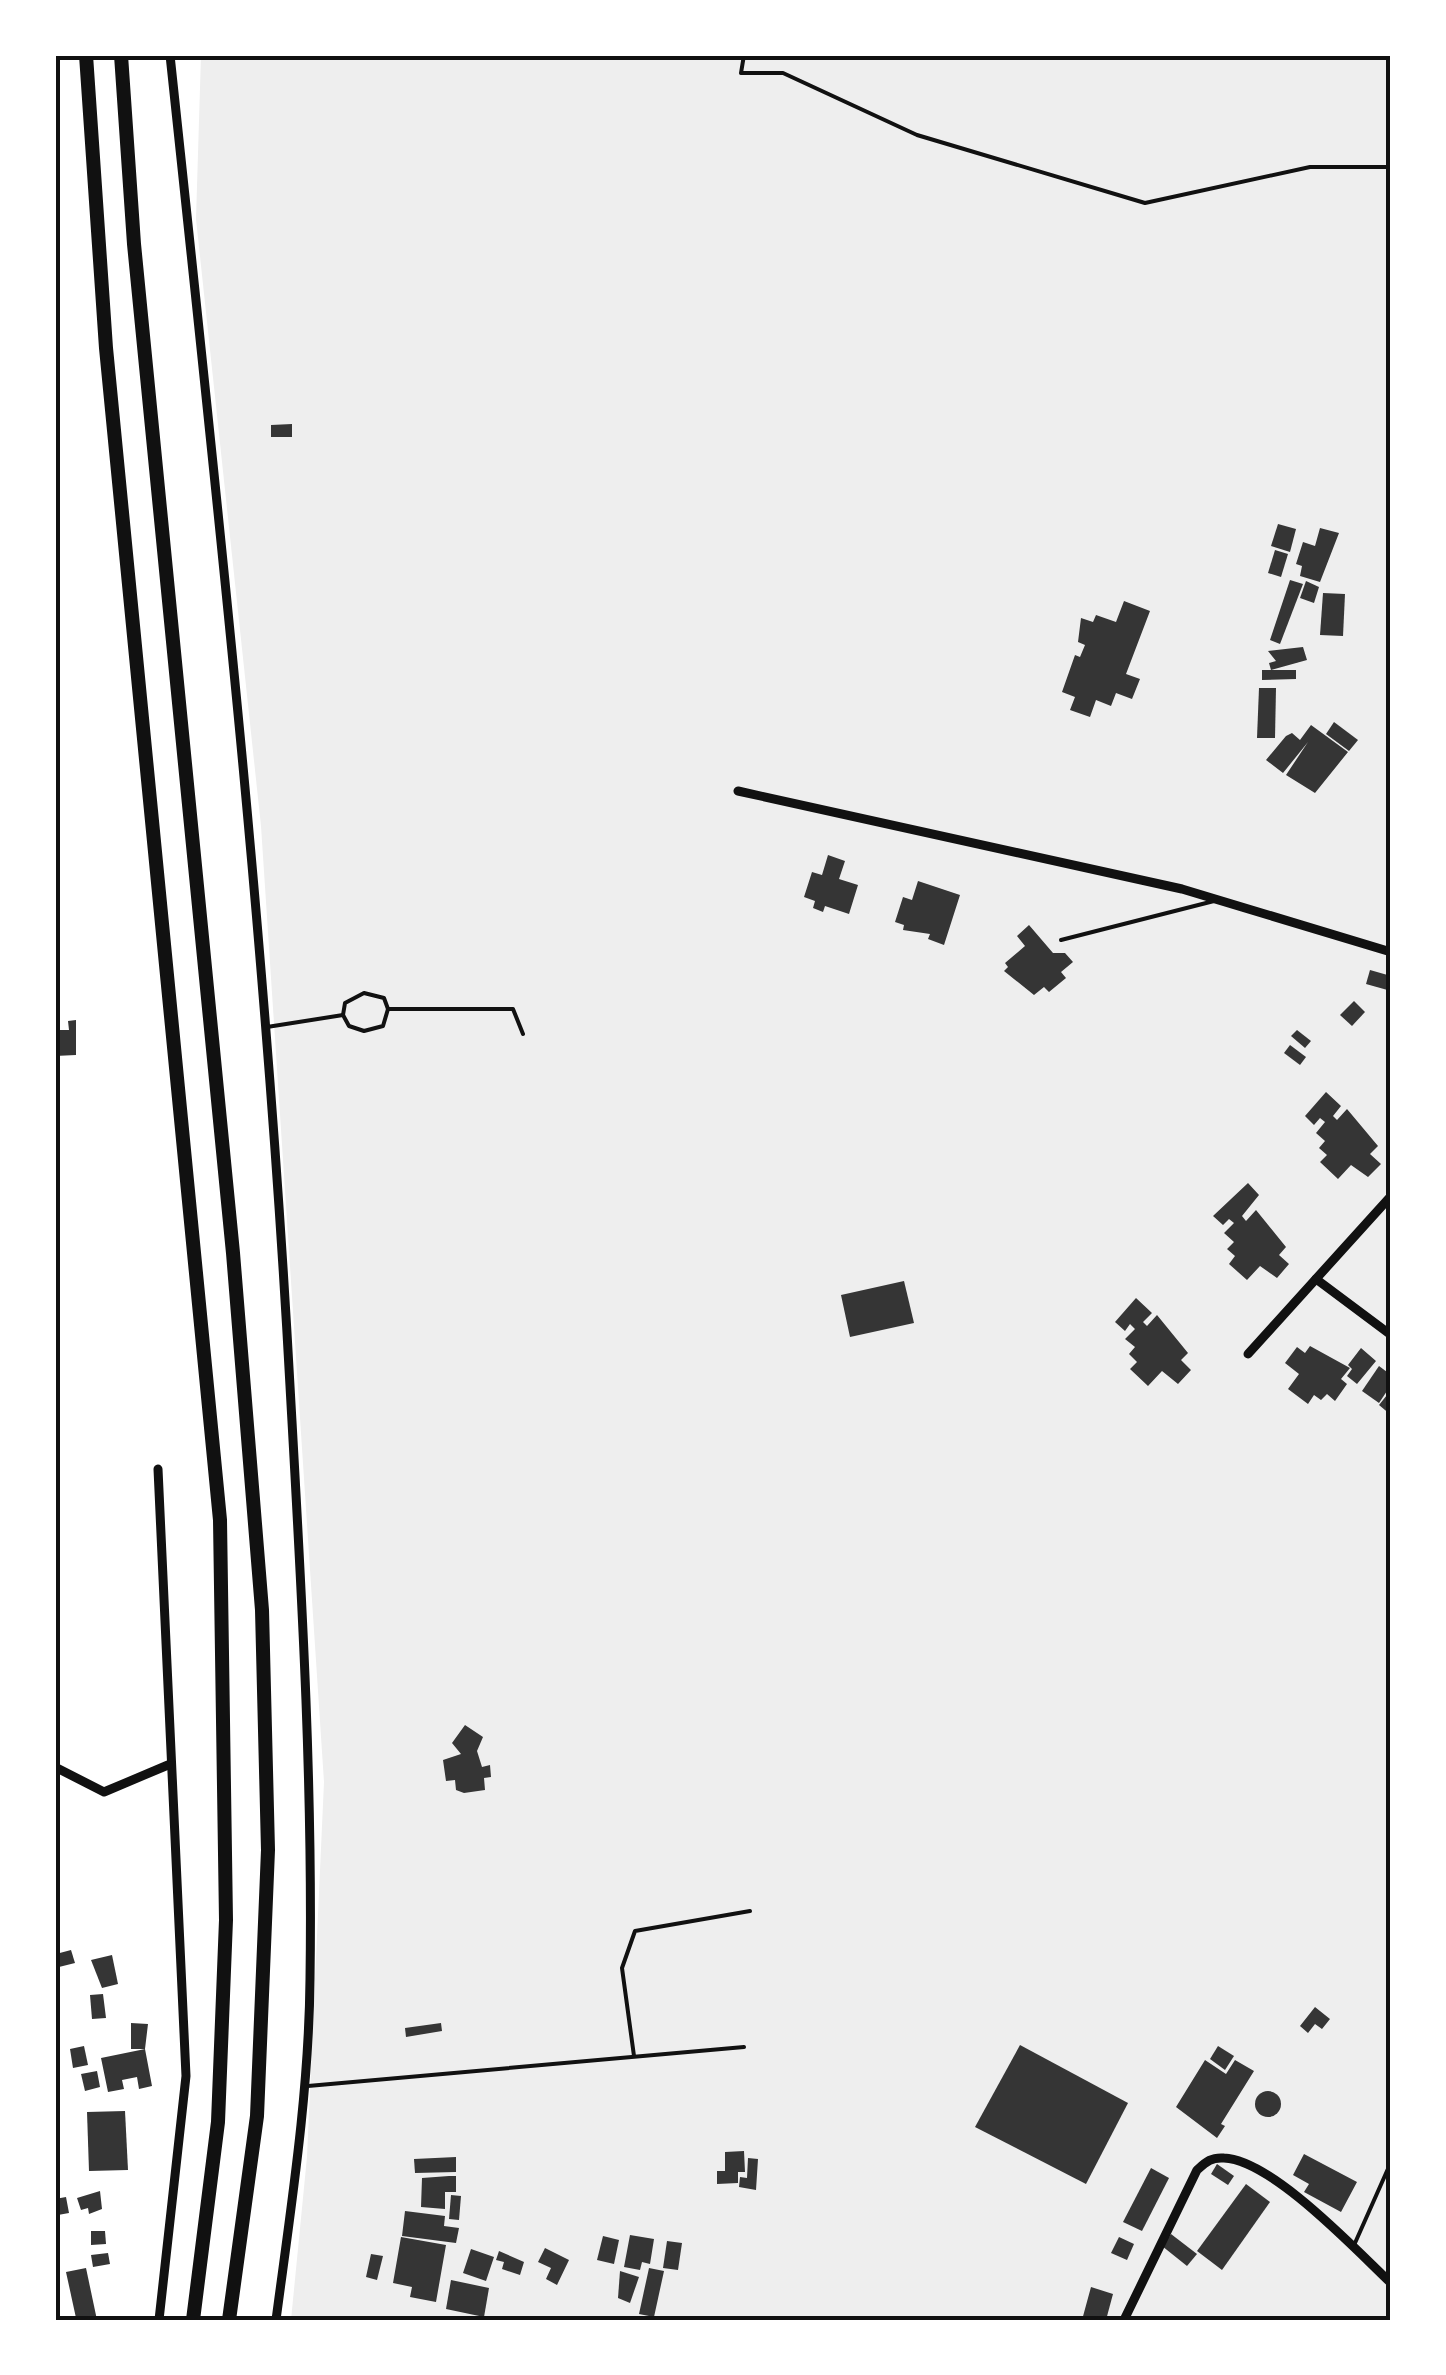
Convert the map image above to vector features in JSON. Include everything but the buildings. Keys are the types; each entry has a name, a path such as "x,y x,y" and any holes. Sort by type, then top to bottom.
{"highway":[{"path":"86,55 106,348 220,1520 226,1712 226,1920 218,2122 193,2320"},
{"path":"121,55 134,244 233,1252 262,1610 268,1850 257,2116 228,2320"}],"street":[{"path":"170,55 266,1027 282,1229 308,1755 310,1984 303,2087 276,2320"},
{"path":"738,791 1219,900 1391,952"},
{"path":"1248,1354 1391,1196"},
{"path":"1316,1279 1391,1335"},
{"path":"158,1470 168,1765 186,2076 159,2320"},
{"path":"55,1767 104,1792 168,1765"},
{"path":"1124,2320 1196,2170 1210,2159 1228,2158 1263,2172 1391,2283"}],"lane":[{"path":"1061,940 1219,900"},
{"path":"364,994 384,998 388,1009 383,1026 374,1030 356,1030 343,1015 344,1003 364,994"},
{"path":"388,1009 513,1009 523,1034"},
{"path":"266,1027 343,1015"},
{"path":"634,2056 622,1968 635,1931 750,1911"},
{"path":"303,2087 744,2046"},
{"path":"1353,2247 1391,2162"}],"path":[{"path":"744,55 741,74 783,73 917,136 1145,204 1310,167 1391,167"}],"shaded area":[{"path":"201,55 1391,55 1391,2320 291,2320 307,2157 324,1782 261,826 196,219"}]}
